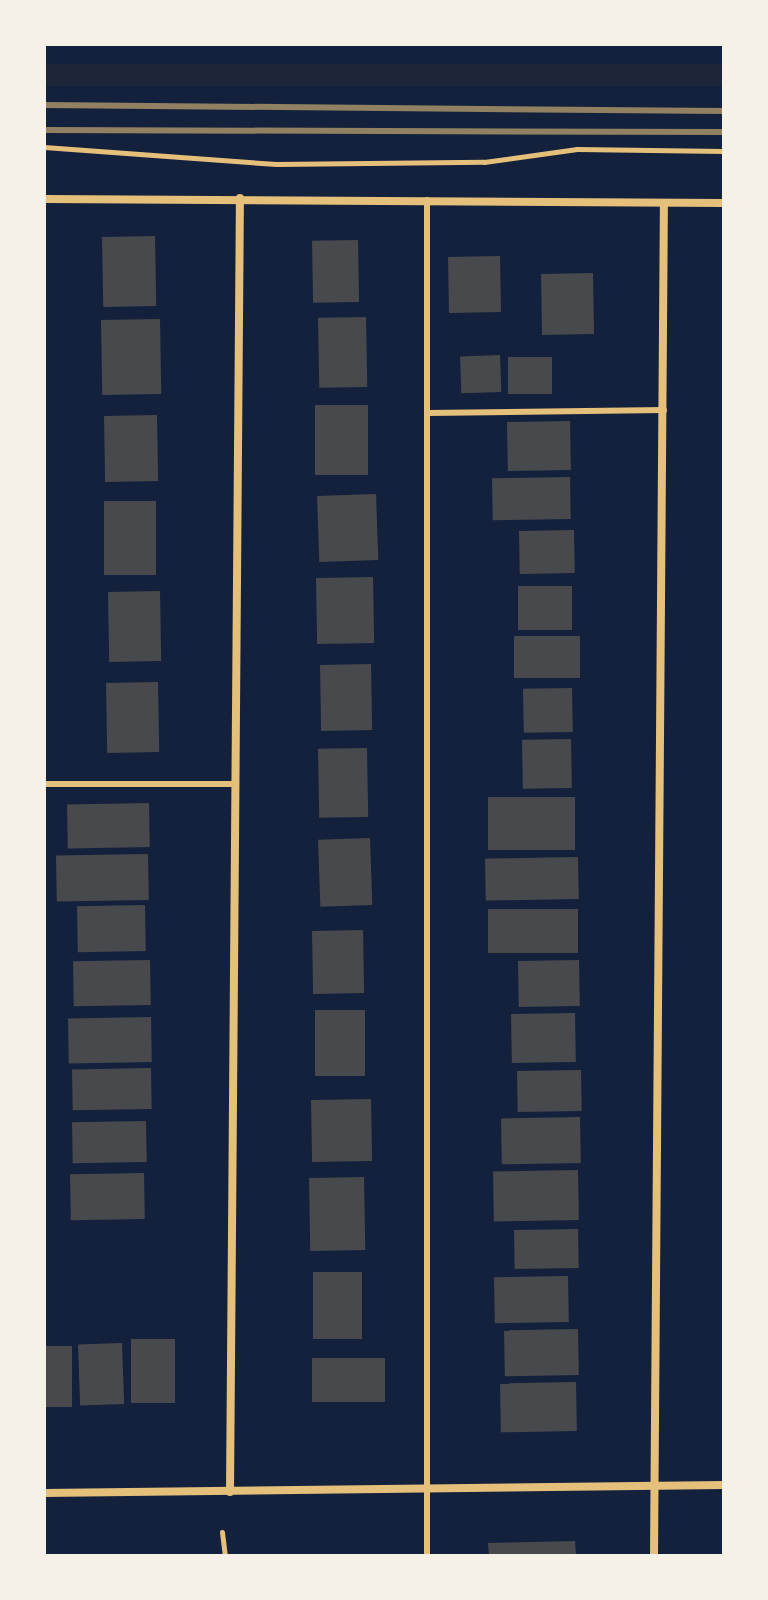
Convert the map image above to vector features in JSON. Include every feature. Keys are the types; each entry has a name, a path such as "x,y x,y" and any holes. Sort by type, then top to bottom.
{"street":[{"path":"230,1492 240,198"},
{"path":"44,199 724,203"},
{"path":"654,1556 664,203"},
{"path":"44,1493 724,1485"}],"lane":[{"path":"427,200 427,1556"},
{"path":"428,413 664,410"},
{"path":"44,784 236,784"}],"path":[{"path":"44,147 276,164 484,162 577,149 724,151"},
{"path":"222,1532 225,1556"}],"shaded area":[{"path":"44,64 724,64 724,86 44,86"}],"building":[{"path":"155,236 156,306 103,307 102,237"},
{"path":"358,240 359,302 313,303 312,241"},
{"path":"500,256 501,312 449,313 448,257"},
{"path":"593,273 594,334 542,335 541,274"},
{"path":"366,317 367,387 319,388 318,318"},
{"path":"160,319 161,394 102,395 101,320"},
{"path":"500,355 501,392 461,393 460,356"},
{"path":"508,357 552,357 552,394 508,394"},
{"path":"315,405 368,405 368,475 315,475"},
{"path":"157,415 158,481 105,482 104,416"},
{"path":"570,421 571,470 508,471 507,422"},
{"path":"570,477 571,519 493,520 492,478"},
{"path":"376,494 378,560 319,562 317,496"},
{"path":"104,501 156,501 156,575 104,575"},
{"path":"574,530 575,573 520,574 519,531"},
{"path":"373,577 374,643 317,644 316,578"},
{"path":"518,586 572,586 572,630 518,630"},
{"path":"160,591 161,661 109,662 108,592"},
{"path":"514,636 580,636 580,678 514,678"},
{"path":"371,664 372,730 321,731 320,665"},
{"path":"158,682 159,752 107,753 106,683"},
{"path":"572,688 573,732 524,733 523,689"},
{"path":"571,739 572,788 523,789 522,740"},
{"path":"367,748 368,817 319,818 318,749"},
{"path":"488,797 575,797 575,850 488,850"},
{"path":"149,803 150,847 68,848 67,804"},
{"path":"370,838 372,905 320,907 318,840"},
{"path":"148,854 149,900 57,902 56,856"},
{"path":"578,857 579,899 486,901 485,859"},
{"path":"145,905 146,951 78,952 77,906"},
{"path":"488,909 578,909 578,953 488,953"},
{"path":"363,930 364,993 313,994 312,931"},
{"path":"150,960 151,1005 74,1006 73,961"},
{"path":"579,960 580,1006 519,1007 518,961"},
{"path":"315,1010 365,1010 365,1076 315,1076"},
{"path":"575,1013 576,1062 512,1063 511,1014"},
{"path":"151,1017 152,1062 69,1063 68,1018"},
{"path":"151,1068 152,1109 73,1110 72,1069"},
{"path":"581,1070 582,1111 518,1112 517,1071"},
{"path":"371,1099 372,1161 312,1162 311,1100"},
{"path":"580,1117 581,1163 502,1164 501,1118"},
{"path":"146,1121 147,1162 73,1163 72,1122"},
{"path":"578,1170 579,1220 494,1221 493,1171"},
{"path":"144,1173 145,1219 71,1220 70,1174"},
{"path":"364,1177 365,1250 310,1251 309,1178"},
{"path":"578,1229 579,1268 515,1269 514,1230"},
{"path":"313,1272 362,1272 362,1339 313,1339"},
{"path":"568,1276 569,1322 495,1323 494,1277"},
{"path":"578,1329 579,1375 505,1376 504,1330"},
{"path":"131,1339 175,1339 175,1403 131,1403"},
{"path":"122,1343 124,1404 80,1405 78,1345"},
{"path":"44,1346 72,1346 72,1407 44,1407"},
{"path":"312,1358 385,1358 385,1402 312,1402"},
{"path":"576,1382 577,1431 501,1432 500,1383"},
{"path":"575,1541 576,1556 489,1556 488,1543"}],"railway":[{"path":"44,105 724,111"},
{"path":"44,130 724,132"}]}
